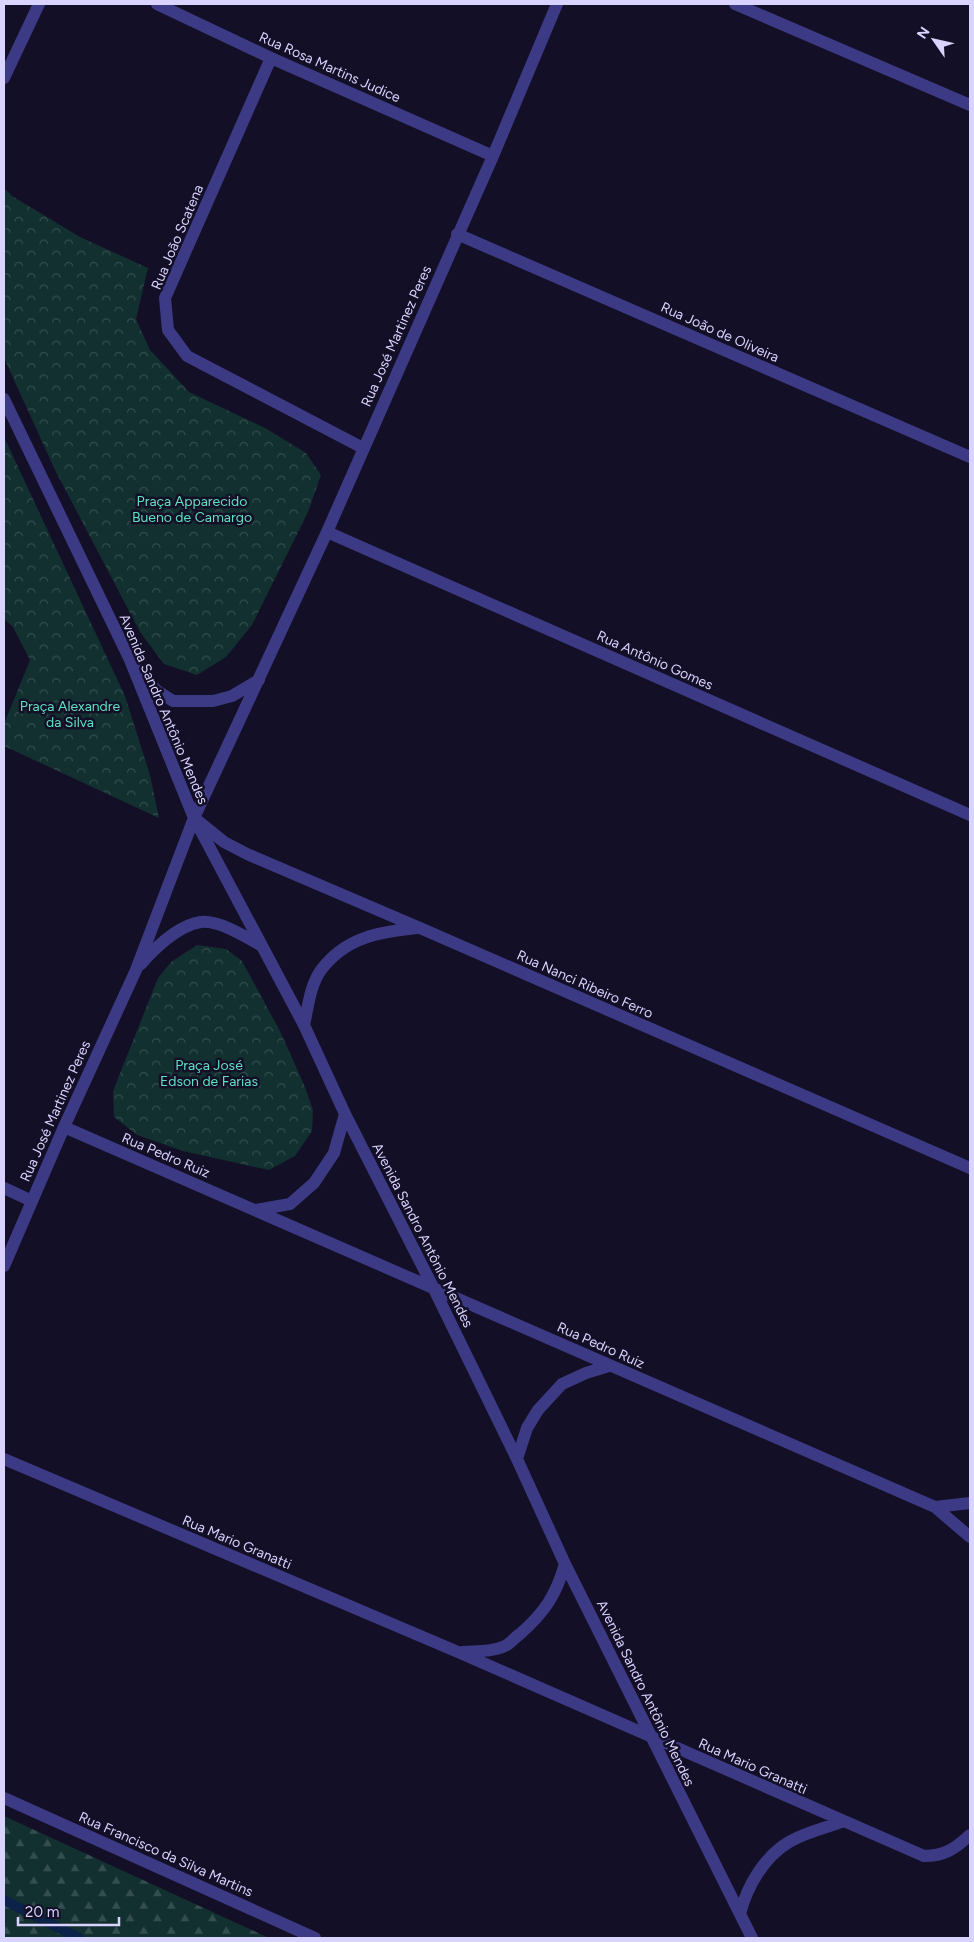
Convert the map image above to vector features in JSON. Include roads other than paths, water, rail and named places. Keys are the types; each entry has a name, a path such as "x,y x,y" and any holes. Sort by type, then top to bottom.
{"street":[{"path":"4,78 39,4"},
{"name":"Rua Rosa Martins Judice","path":"157,4 271,58 493,156"},
{"name":"Rua José Martinez Peres","path":"4,1266 64,1127 136,970 194,818 327,532 493,156 557,4"},
{"path":"735,4 970,105"},
{"name":"Rua João Scatena","path":"271,58 165,298 168,330 187,356 363,448"},
{"name":"Rua João de Oliveira","path":"458,234 970,457"},
{"name":"Avenida Sandro Antônio Mendes","path":"4,399 130,660 194,818 304,1025 345,1114 434,1289 517,1459 565,1564 752,1938"},
{"name":"Rua Antônio Gomes","path":"327,532 970,815"},
{"path":"130,660 156,690 174,701 213,701 232,696 259,680"},
{"name":"Rua Nanci Ribeiro Ferro","path":"194,818 224,842 247,854 970,1168"},
{"name":"Rua José Martinez Peres","path":"136,970 155,948 168,938 201,922 214,924 236,932 262,946"},
{"path":"304,1025 312,990 321,971 340,951 361,938 384,932 420,928"},
{"path":"256,1210 290,1204 314,1182 334,1153 345,1114"},
{"name":"Rua Pedro Ruiz","path":"64,1127 934,1507 970,1537"},
{"path":"4,1188 32,1201"},
{"path":"517,1459 527,1428 538,1410 562,1384 586,1373 609,1366"},
{"name":"Rua Mario Granatti","path":"4,1459 458,1652 924,1856 938,1856 950,1851 970,1835"},
{"name":"Rua Pedro Ruiz","path":"934,1507 970,1503"},
{"name":"Rua Mario Granatti","path":"458,1652 487,1651 505,1646 534,1621 549,1604 558,1587 565,1564"},
{"name":"Rua Francisco da Silva Martins","path":"4,1798 315,1938"},
{"path":"740,1914 745,1894 774,1853 790,1841 844,1822"}],"waterway":[{"path":"4,1900 79,1938"}],"park label":[{"name":"Praça Apparecido Bueno de Camargo","path":"192,510"},
{"name":"Praça Alexandre da Silva","path":"70,714"},
{"name":"Praça José Edson de Farias","path":"209,1074"}]}
